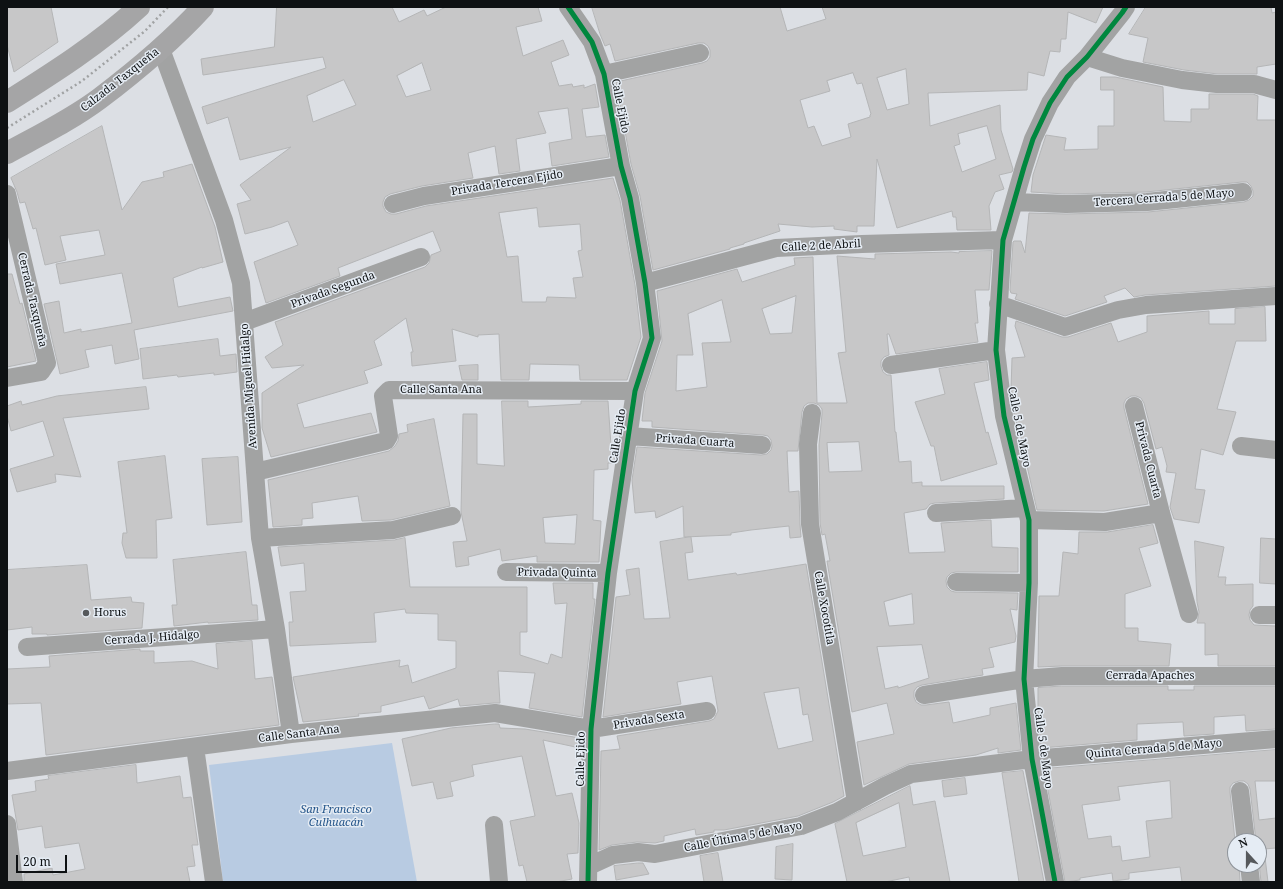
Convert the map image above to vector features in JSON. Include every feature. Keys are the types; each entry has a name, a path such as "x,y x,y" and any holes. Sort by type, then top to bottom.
{"main road":[{"name":"Calzada Taxqueña","path":"7,153 52,129 99,99 161,49 203,7"},
{"path":"7,102 66,64 135,11"}],"street":[{"name":"Calle Ejido","path":"568,7 592,42 604,74 621,166 630,198 645,283 652,338 635,392 608,573 591,729 588,874"},
{"name":"Calle 5 de Mayo","path":"1055,882 1032,759 1024,679 1029,583 1027,514 1004,416 996,350 1003,240 1033,139 1050,103 1066,77 1087,57 1126,7"},
{"name":"Avenida Miguel Hidalgo","path":"161,49 224,220 241,282 260,538 276,629 291,734"},
{"path":"604,74 700,53"},
{"path":"1087,57 1122,68 1182,80 1217,84 1254,84 1276,90"},
{"name":"Privada Tercera Ejido","path":"393,204 424,196 621,166"},
{"name":"Tercera Cerrada 5 de Mayo","path":"1014,202 1066,204 1147,202 1243,192"},
{"name":"Cerrada Taxqueña","path":"7,194 47,363 40,372 7,378"},
{"name":"Calle 2 de Abril","path":"645,283 776,248 1003,240"},
{"name":"Privada Segunda","path":"244,322 421,257"},
{"path":"998,304 1065,326 1118,310 1146,305 1276,296"},
{"path":"890,365 996,350"},
{"name":"Calle Santa Ana","path":"255,472 386,441 389,436 383,396 389,390 635,392"},
{"name":"Privada Cuarta","path":"1134,406 1161,513 1189,614"},
{"name":"Calle Xocotitla","path":"812,413 808,444 810,524 856,802"},
{"name":"Privada Cuarta","path":"628,436 762,446"},
{"path":"1242,446 1276,450"},
{"name":"Privada Cuarta","path":"936,512 1027,514 1105,522 1161,513"},
{"path":"260,538 393,530 452,516"},
{"name":"Privada Quinta","path":"506,572 608,573"},
{"path":"956,582 1029,583"},
{"name":"Cerrada J. Hidalgo","path":"27,647 276,629"},
{"name":"Cerrada Apaches","path":"924,695 1024,679 1062,676 1276,676"},
{"name":"Privada Sexta","path":"591,729 707,711"},
{"name":"Calle Santa Ana","path":"7,771 194,748 291,734 495,713 591,729"},
{"name":"Quinta Cerrada 5 de Mayo","path":"1032,759 1276,739"},
{"path":"194,748 214,882"},
{"name":"Calle Última 5 de Mayo","path":"588,874 613,855 638,852 655,854 801,826 837,812 911,774 1032,759"},
{"path":"1240,791 1245,833"},
{"path":"7,824 14,882"},
{"path":"494,825 500,882"}],"path":[{"path":"135,11 161,49"},
{"path":"66,64 99,99"}],"green space":[{"name":"San Francisco Culhuacán","path":"392,743 417,882 223,882 209,765"}],"building":[{"path":"7,7 51,7 58,42 14,72 7,45"},
{"path":"277,7 392,7 399,22 424,10 427,16 446,7 538,7 542,21 516,27 523,56 563,40 569,55 551,62 559,86 572,84 573,87 584,85 584,88 595,84 599,107 582,109 586,137 605,135 609,157 552,166 549,143 572,139 568,108 538,112 546,133 516,139 520,171 499,174 495,146 468,153 473,178 422,186 390,194 385,197 383,206 386,212 396,214 426,206 613,178 620,200 635,285 641,337 627,380 580,380 579,365 530,364 529,380 501,380 499,334 478,335 478,337 452,329 456,361 412,366 411,352 413,352 406,318 374,341 382,365 364,371 368,383 297,404 304,428 371,413 377,432 271,457 262,428 262,393 304,365 272,368 265,357 283,345 275,322 425,267 429,263 431,255 441,251 433,231 338,268 340,276 266,303 254,262 298,245 288,221 245,234 237,204 251,200 240,185 291,147 240,160 228,117 207,124 202,107 326,68 323,57 203,75 201,59 274,47","holes":["422,63 431,90 406,97 397,76","344,80 356,105 313,122 307,96","537,208 539,227 580,224 582,250 578,251 583,277 573,278 576,298 547,297 546,302 522,302 518,256 507,257 499,213"]},
{"path":"592,7 780,7 787,31 826,19 822,7 1103,7 1096,23 1068,12 1066,39 1061,39 1060,52 1050,51 1044,76 1028,72 1027,90 928,93 930,126 1000,105 1001,130 1013,169 1012,172 999,175 1004,189 995,192 989,206 991,230 957,230 956,217 953,217 952,211 897,228 877,159 874,226 857,226 857,232 834,229 834,226 812,227 778,224 780,231 730,249 653,270 640,196 631,164 616,82 702,63 707,61 710,57 710,50 704,43 698,43 615,61 610,44 605,46","holes":["906,69 909,104 887,110 877,78","853,73 857,84 862,83 871,114 870,117 848,124 851,137 822,146 814,126 808,128 800,100 830,91 827,81","987,126 996,159 962,172 954,146 960,144 958,134"]},
{"path":"1146,7 1271,7 1272,13 1276,12 1276,64 1257,67 1257,74 1218,74 1184,70 1143,62 1148,38 1129,34"},
{"path":"1101,77 1115,77 1163,87 1164,121 1191,122 1191,109 1209,109 1209,94 1253,94 1258,96 1257,120 1276,120 1276,286 1134,297 1125,288 1104,296 1107,302 1065,316 1015,299 1017,294 1011,293 1010,290 1013,242 1021,241 1025,253 1029,213 1066,214 1148,212 1244,202 1253,196 1251,186 1247,182 1146,192 1066,194 1031,192 1033,175 1046,135 1066,138 1064,150 1098,149 1098,126 1114,126 1114,90 1101,90"},
{"path":"102,126 122,210 142,182 164,177 163,172 192,164 215,227 223,262 202,267 173,278 178,307 230,297 233,311 134,330 139,359 115,364 112,345 85,350 89,367 60,374 44,304 59,301 64,333 81,329 81,332 132,323 122,273 60,284 56,264 105,255 99,230 60,236 66,260 45,265 36,228 33,229 25,202 20,203 11,178"},
{"path":"992,251 989,290 975,290 978,323 975,323 978,342 896,354 889,334 887,334 889,355 884,357 881,361 881,366 883,372 887,375 891,375 895,432 899,462 911,461 912,483 922,482 922,486 1004,486 1004,499 935,503 930,504 926,509 904,513 909,553 945,552 941,523 991,520 992,547 1018,548 1018,572 951,573 947,577 947,587 951,591 955,592 1018,593 1017,610 1010,609 1016,636 1015,642 989,648 994,667 982,669 983,675 922,685 917,687 914,691 914,697 916,702 921,705 949,702 953,723 990,715 990,708 1016,703 1021,750 998,753 998,748 976,755 909,764 864,785 857,742 894,734 887,703 852,712 827,561 830,561 825,534 822,535 820,523 819,445 822,409 819,405 814,403 808,403 804,406 798,451 787,451 789,492 799,491 801,537 790,538 789,526 731,533 731,535 684,537 683,506 656,518 655,511 635,513 632,480 637,447 761,455 767,454 771,450 772,446 771,440 768,436 763,435 652,427 652,421 642,421 645,393 662,341 657,291 737,269 742,282 795,265 794,258 813,257 817,403 847,403 838,353 846,352 837,256 875,259 875,254","holes":["796,296 792,333 770,334 762,309","722,300 731,342 702,343 707,387 676,391 677,355 693,355 688,314","859,442 862,471 829,472 827,443","912,594 914,624 889,626 884,602","922,645 929,678 898,688 898,686 885,689 877,647"]},
{"path":"7,274 12,274 20,304 22,303 36,361 7,367"},
{"path":"1265,307 1266,341 1236,341 1217,409 1236,412 1223,455 1201,449 1195,489 1205,490 1199,523 1174,519 1170,507 1176,473 1166,472 1167,466 1162,447 1156,449 1144,403 1141,398 1136,396 1131,396 1126,399 1124,408 1148,504 1104,511 1037,510 1023,444 1014,414 1011,390 1012,358 1025,357 1015,326 1016,321 1062,337 1068,337 1111,323 1118,342 1147,332 1147,316 1209,311 1209,324 1235,324 1235,309"},
{"path":"218,339 220,356 236,354 237,372 178,377 177,375 143,379 140,349"},
{"path":"987,362 989,380 974,383 986,433 988,432 997,464 941,481 934,446 931,446 915,402 945,394 939,369"},
{"path":"478,365 478,380 462,380 459,366"},
{"path":"146,387 149,409 63,418 81,477 55,474 56,482 17,492 10,469 54,456 43,421 11,431 7,416 7,406 21,401 22,405 57,396"},
{"path":"502,401 528,401 528,407 581,404 581,401 608,401 611,446 616,446 614,463 608,463 608,469 594,470 593,520 601,521 599,562 537,562 537,556 502,561 500,549 468,557 469,565 456,567 453,542 467,541 461,512 463,414 477,414 477,464 504,466","holes":["577,515 575,544 545,543 543,518"]},
{"path":"434,419 450,506 391,520 362,521 358,496 312,503 313,518 302,519 302,525 273,527 268,480 389,451 398,441 399,434 408,432 407,425"},
{"path":"165,456 172,518 156,520 157,558 126,558 122,543 123,533 127,533 118,462"},
{"path":"238,457 242,522 207,525 202,459"},
{"path":"1153,525 1158,543 1139,548 1151,586 1125,594 1125,628 1138,628 1138,641 1171,644 1169,666 1038,667 1039,596 1059,596 1063,552 1078,554 1079,532 1107,532"},
{"path":"691,537 693,552 685,553 688,580 736,573 737,575 806,564 844,796 798,816 724,830 714,830 714,832 696,835 695,829 664,836 664,841 655,843 637,842 612,845 599,850 601,751 620,749 617,736 709,721 714,719 718,711 712,676 677,682 681,704 603,717 616,597 630,595 626,570 639,568 644,619 670,618 660,542","holes":["799,688 803,715 808,714 813,741 778,749 764,693"]},
{"path":"405,538 410,587 527,587 527,632 520,632 520,655 548,664 551,654 562,658 567,603 555,604 553,583 593,583 593,599 595,599 582,717 529,708 535,673 498,671 500,703 460,706 458,699 429,709 424,696 381,706 381,712 303,722 293,677 400,660 399,667 408,665 412,683 456,668 456,641 438,640 438,614 406,613 405,609 374,613 376,642 290,646 289,622 293,622 290,592 306,591 304,563 281,566 278,547 394,540"},
{"path":"1261,538 1276,539 1276,584 1260,583"},
{"path":"1195,541 1224,547 1218,577 1226,577 1225,585 1253,584 1253,606 1250,610 1250,620 1254,625 1276,626 1276,666 1218,666 1218,654 1205,655 1205,623 1197,623 1199,612 1197,602"},
{"path":"246,552 252,605 257,605 258,620 208,622 174,626 172,605 177,605 173,560"},
{"path":"87,565 91,600 131,597 132,602 144,603 142,628 47,635 32,634 32,627 7,630 7,570"},
{"path":"252,641 255,679 272,677 279,725 46,755 41,703 7,704 7,669 50,667 49,656 140,649 140,651 154,651 154,663 192,661 218,669 216,644"},
{"path":"1062,686 1168,686 1168,690 1194,690 1194,686 1276,686 1276,729 1246,731 1245,715 1214,717 1214,734 1184,736 1183,722 1137,724 1137,740 1041,748 1038,688"},
{"path":"499,724 500,728 525,729 580,738 580,748 543,740 556,796 572,793 579,823 578,853 567,854 572,879 556,882 527,882 523,865 519,866 510,821 535,816 522,756 472,765 474,776 450,782 453,796 437,799 433,782 412,786 402,739 451,728"},
{"path":"1276,750 1276,781 1255,781 1259,820 1276,818 1276,848 1267,849 1267,833 1255,833 1250,789 1248,784 1244,781 1239,781 1233,783 1230,787 1234,833 1227,833 1227,873 1239,873 1240,882 1182,882 1180,867 1129,873 1129,879 1113,881 1112,873 1065,882 1044,769","holes":["1170,781 1172,818 1146,821 1150,857 1122,861 1120,846 1112,847 1111,836 1088,839 1082,805 1120,800 1118,787"]},
{"path":"136,765 137,783 180,776 183,798 191,797 198,845 192,845 195,866 187,867 190,882 24,882 24,874 52,868 53,875 85,869 79,843 45,848 42,826 18,830 12,795 36,791 35,781 49,779 48,776"},
{"path":"1023,771 1044,882 1019,882 1002,773"},
{"path":"965,778 967,794 944,797 942,781"},
{"path":"910,786 913,805 935,801 950,882 910,882 909,877 885,882 847,882 835,824","holes":["899,803 906,847 863,856 856,823"]},
{"path":"793,844 792,880 775,879 776,847"},
{"path":"718,853 723,882 704,882 700,856"},
{"path":"643,863 649,874 616,880 614,866"},
{"path":"1260,873 1267,873 1268,882 1261,882"}],"cycle path":[{"path":"568,7 592,42 604,74 621,166 630,198 645,283 652,338 635,391 608,573 591,729 588,882"},
{"path":"1055,882 1032,759 1024,679 1029,583 1029,520 1004,416 996,350 1003,240 1033,139 1050,103 1067,77 1087,57 1126,7"}],"place":[{"name":"Horus","path":"86,613"}]}
